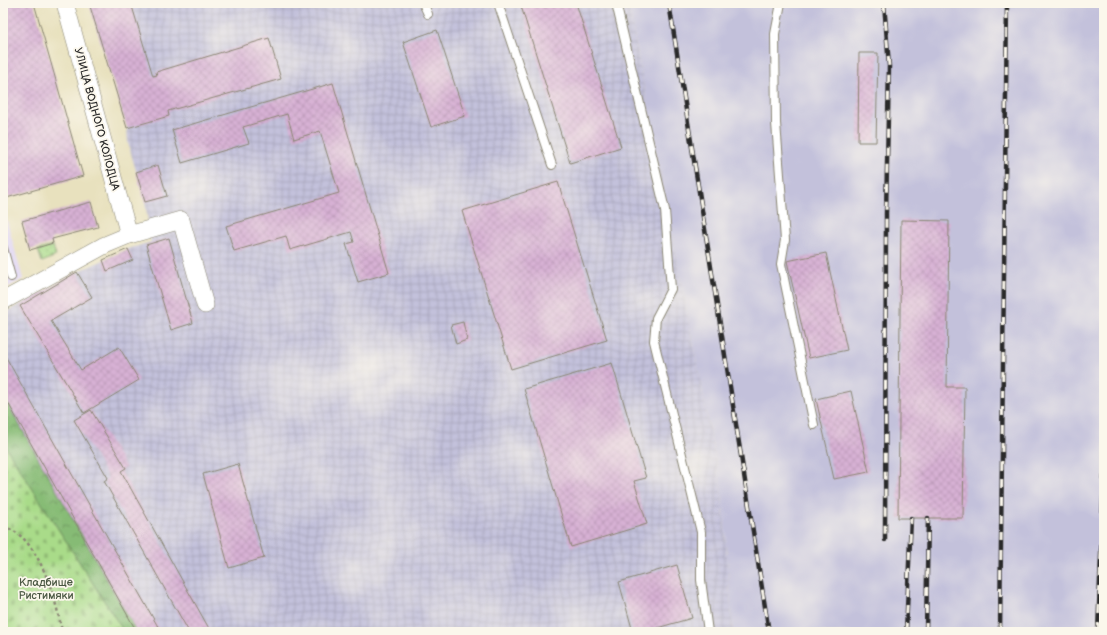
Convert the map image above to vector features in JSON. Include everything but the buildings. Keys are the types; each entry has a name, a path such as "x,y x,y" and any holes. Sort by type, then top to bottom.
{"street":[{"name":"УЛИЦА ВОДНОГО КОЛОДЦА","path":"65,3 129,235"},
{"path":"3,301 105,245 129,235 180,220 205,305"}],"lane":[{"path":"423,3 428,14"},
{"path":"498,3 552,164"},
{"path":"616,3 665,210 671,289 656,318 654,341 701,532 702,580 708,632"},
{"path":"781,3 775,34 776,123 784,240 781,264 814,425"},
{"path":"3,248 11,277"}],"path":[{"path":"3,527 16,532 37,554 59,616 62,632"}],"shaded area":[{"path":"89,3 628,3 722,494 733,632 137,632 3,396 3,314 77,272 128,249 151,242 145,202 128,143 127,128"},
{"path":"628,3 1104,3 1104,632 733,632 722,494"},
{"path":"3,207 23,279 3,290"}],"green space":[{"path":"53,246 56,256 42,262 38,250"},
{"path":"3,396 137,632 124,632 3,443"},
{"name":"Кладбище Ристимяки","path":"3,443 124,632 3,632"}],"railway":[{"path":"669,3 769,632"},
{"path":"884,3 889,66 886,214 885,540"},
{"path":"1000,632 1007,3"},
{"path":"1098,632 1104,476"},
{"path":"906,632 911,518"},
{"path":"926,632 928,518"}]}
